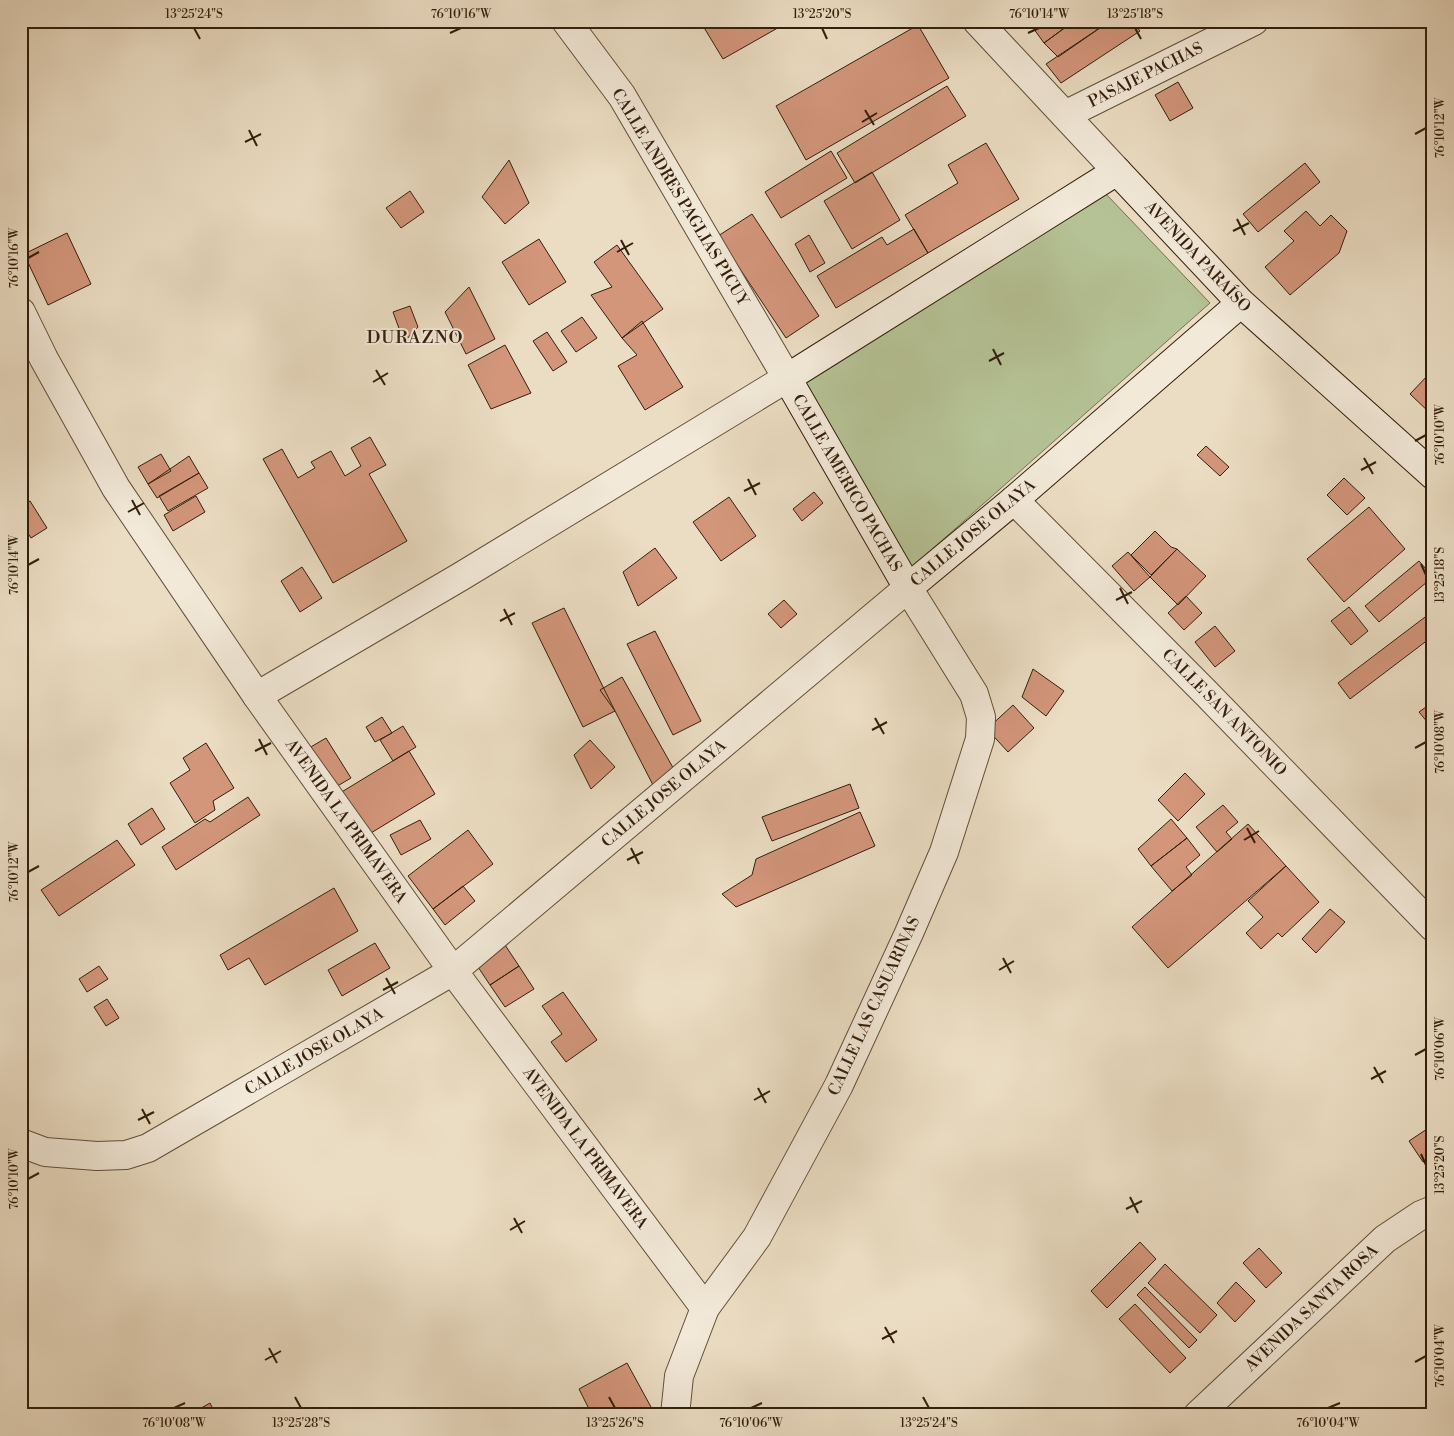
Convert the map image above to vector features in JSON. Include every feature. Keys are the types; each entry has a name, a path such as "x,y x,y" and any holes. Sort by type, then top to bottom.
{"street":[{"name":"CALLE ANDRES PAGLIAS PICUY","path":"566,21 622,96 787,378"},
{"name":"AVENIDA PARAÍSO","path":"977,21 1240,304 1433,475"},
{"name":"PASAJE PACHAS","path":"1064,115 1254,21"},
{"path":"256,696 460,576 787,378 1117,171"},
{"name":"CALLE JOSE OLAYA","path":"21,1143 45,1152 97,1156 126,1155 148,1148 453,970 1014,500 1240,304"},
{"name":"AVENIDA LA PRIMAVERA","path":"21,312 44,359 116,488 256,696 453,970 705,1308"},
{"name":"CALLE AMERICO PACHAS","path":"787,378 908,588"},
{"name":"CALLE SAN ANTONIO","path":"1014,500 1206,693 1433,927"},
{"name":"CALLE LAS CASUARINAS","path":"675,1415 679,1376 705,1308 757,1237 838,1085 909,933 944,852 980,739 981,717 974,694 908,588"},
{"name":"AVENIDA SANTA ROSA","path":"1198,1415 1385,1239 1421,1215 1433,1210"}],"green space":[{"path":"1106,194 1210,303 912,567 803,380"}],"building":[{"path":"700,21 790,21 723,59"},
{"path":"1028,21 1074,21 1044,43"},
{"path":"1074,21 1110,21 1058,57 1044,43"},
{"path":"1110,21 1132,21 1140,31 1061,83 1046,64"},
{"path":"918,25 949,78 806,160 776,106"},
{"path":"1178,82 1193,108 1170,121 1155,95"},
{"path":"947,86 966,116 855,183 837,153"},
{"path":"986,143 1019,199 928,253 905,215 958,183 948,165"},
{"path":"831,151 847,178 781,218 765,192"},
{"path":"509,160 529,203 505,224 482,197"},
{"path":"1305,163 1320,182 1258,232 1243,214"},
{"path":"872,172 900,220 852,249 824,201"},
{"path":"410,191 424,212 401,228 386,208"},
{"path":"1306,211 1320,226 1331,215 1347,231 1339,253 1290,295 1265,267 1294,241 1284,231"},
{"path":"752,214 819,316 786,338 718,236"},
{"path":"914,229 928,253 836,308 817,276 882,237 887,245"},
{"path":"67,233 91,284 48,305 24,254"},
{"path":"809,235 825,263 810,272 795,244"},
{"path":"539,239 566,282 529,305 502,262"},
{"path":"617,245 663,309 622,338 591,295 612,287 594,262"},
{"path":"469,287 495,339 466,354 445,312"},
{"path":"410,306 418,327 404,342 393,312"},
{"path":"582,317 597,338 576,352 561,331"},
{"path":"642,321 683,387 645,410 618,366 637,355 622,338"},
{"path":"547,332 567,362 553,371 533,341"},
{"path":"505,345 531,393 491,409 468,365"},
{"path":"1429,374 1433,378 1433,411 1431,414 1410,394"},
{"path":"370,437 386,465 369,474 407,541 333,583 263,459 282,449 298,478 315,468 311,462 331,451 345,476 361,466 351,448"},
{"path":"1206,446 1229,467 1220,476 1197,455"},
{"path":"161,454 171,471 148,484 138,467"},
{"path":"189,456 199,473 157,498 148,484"},
{"path":"199,473 208,488 168,511 159,496"},
{"path":"1344,478 1365,498 1347,515 1327,495"},
{"path":"814,492 823,503 802,521 793,509"},
{"path":"196,496 205,512 173,531 164,515"},
{"path":"729,497 756,536 721,561 693,522"},
{"path":"30,501 47,528 31,538 21,523 21,506"},
{"path":"1369,507 1405,549 1344,602 1307,559"},
{"path":"1155,531 1171,547 1177,549 1151,575 1131,555"},
{"path":"655,548 677,578 638,606 623,572"},
{"path":"1177,549 1206,576 1178,605 1150,577"},
{"path":"1128,552 1150,577 1134,591 1112,566"},
{"path":"1419,561 1433,577 1379,622 1365,606"},
{"path":"302,567 322,598 300,612 281,581"},
{"path":"1186,596 1202,613 1184,630 1168,613"},
{"path":"784,600 797,614 781,628 768,614"},
{"path":"1349,607 1368,631 1351,645 1331,621"},
{"path":"564,608 615,711 583,727 532,623"},
{"path":"1433,611 1433,636 1350,699 1338,683"},
{"path":"1215,626 1235,651 1215,667 1195,642"},
{"path":"655,631 701,721 673,735 627,644"},
{"path":"1033,669 1064,691 1046,716 1022,697"},
{"path":"622,677 676,773 653,785 615,711 600,690"},
{"path":"1433,702 1433,729 1419,712"},
{"path":"1013,705 1034,728 1008,752 987,729"},
{"path":"382,717 392,733 375,742 366,727"},
{"path":"403,726 416,747 393,761 380,740"},
{"path":"326,738 351,778 329,791 304,751"},
{"path":"590,740 615,767 591,789 574,755"},
{"path":"206,743 234,788 213,801 215,810 195,823 170,783 190,770 183,758"},
{"path":"409,751 435,794 366,836 340,793"},
{"path":"1185,773 1205,794 1178,821 1158,800"},
{"path":"850,784 859,808 772,841 762,817"},
{"path":"248,797 260,815 176,870 162,847 205,819 210,822"},
{"path":"1223,805 1238,822 1226,832 1232,839 1217,852 1196,827"},
{"path":"152,808 165,829 141,845 128,824"},
{"path":"860,812 875,846 736,907 722,894 752,875 756,859"},
{"path":"1171,819 1187,838 1151,866 1138,849"},
{"path":"420,820 431,839 401,855 390,835"},
{"path":"1248,824 1286,866 1168,968 1132,927"},
{"path":"468,830 493,864 433,909 408,876"},
{"path":"1187,838 1200,855 1186,867 1192,875 1172,891 1151,866"},
{"path":"117,840 135,865 59,916 41,890"},
{"path":"1286,866 1319,902 1282,937 1278,933 1261,949 1246,933 1263,917 1248,901"},
{"path":"463,886 475,901 445,925 433,909"},
{"path":"334,888 358,931 265,985 249,958 228,970 220,955"},
{"path":"1433,891 1433,910 1423,899"},
{"path":"1330,909 1345,922 1316,953 1302,939"},
{"path":"375,943 390,968 342,996 328,970"},
{"path":"505,945 519,966 490,985 476,964"},
{"path":"99,966 108,979 87,992 79,979"},
{"path":"519,966 534,989 505,1007 490,985"},
{"path":"563,992 597,1040 566,1062 551,1042 562,1034 542,1006"},
{"path":"107,999 119,1018 106,1026 94,1007"},
{"path":"1427,1129 1433,1139 1433,1156 1423,1162 1409,1141"},
{"path":"1140,1242 1156,1259 1107,1308 1091,1291"},
{"path":"1259,1248 1282,1273 1266,1288 1243,1263"},
{"path":"1165,1264 1217,1315 1200,1333 1148,1283"},
{"path":"1236,1282 1255,1301 1235,1322 1217,1303"},
{"path":"1145,1287 1197,1340 1189,1348 1137,1295"},
{"path":"1135,1304 1186,1358 1170,1373 1119,1319"},
{"path":"627,1363 651,1407 636,1415 592,1415 579,1389"},
{"path":"210,1403 216,1415 189,1415"}],"district":[{"name":"DURAZNO","path":"415,337"}]}
